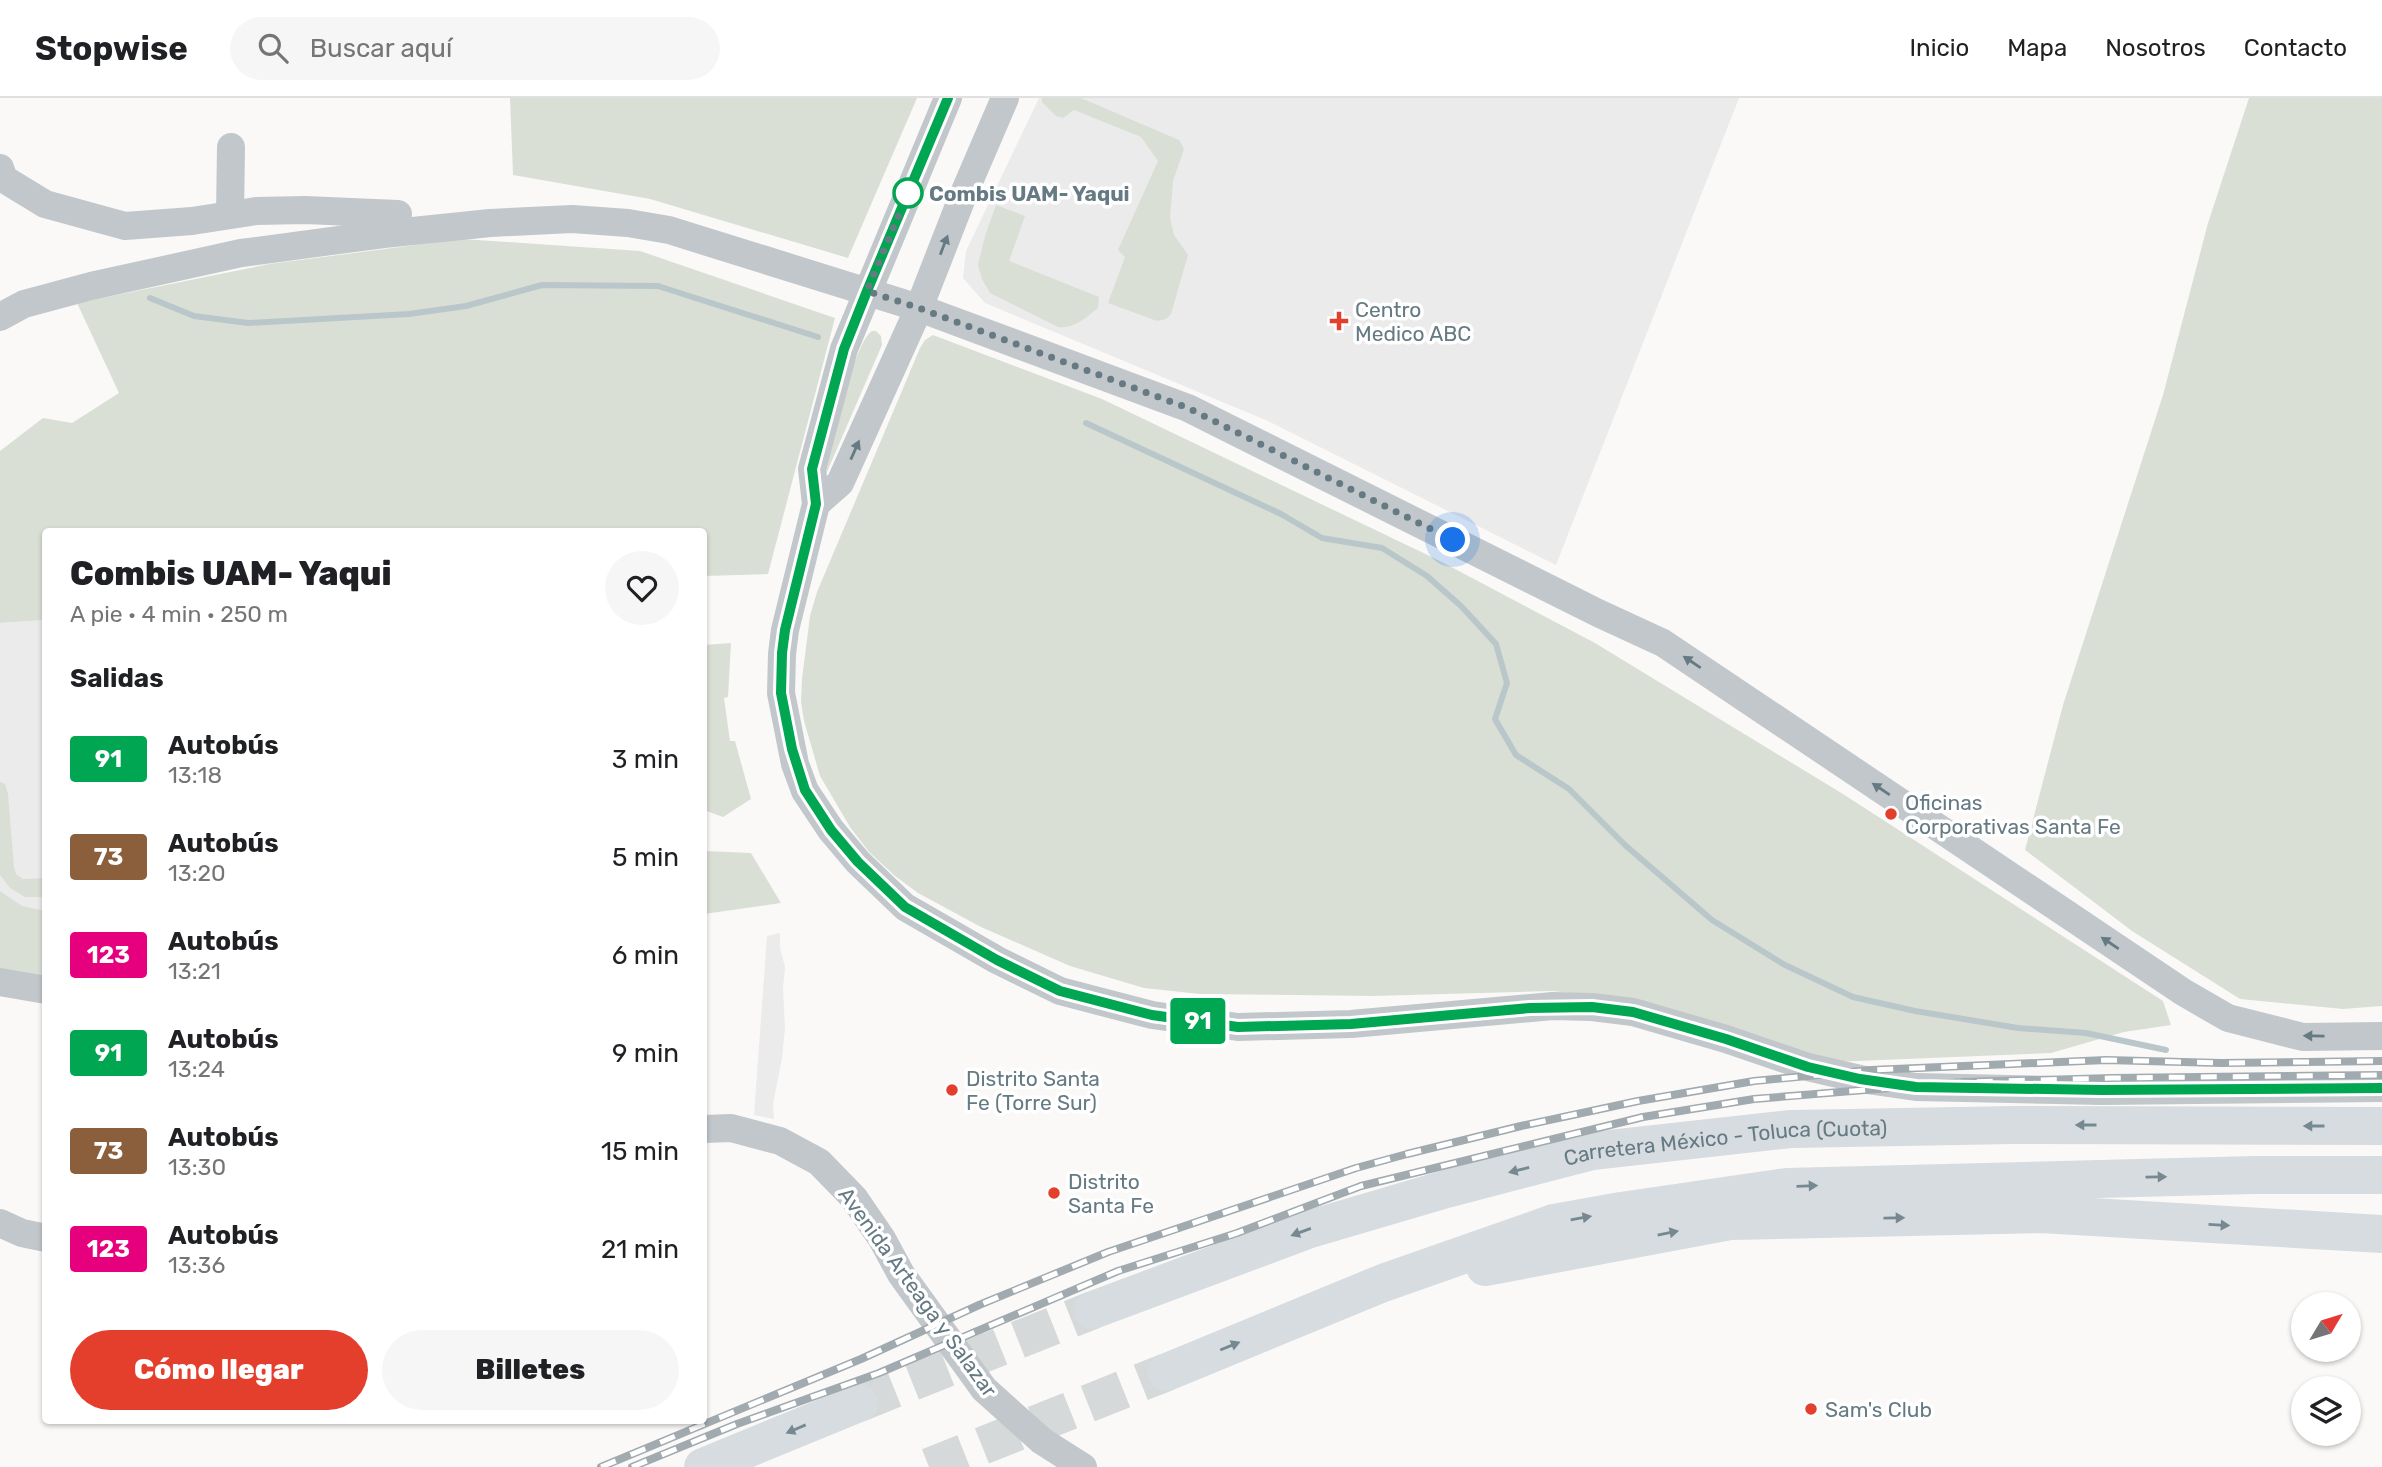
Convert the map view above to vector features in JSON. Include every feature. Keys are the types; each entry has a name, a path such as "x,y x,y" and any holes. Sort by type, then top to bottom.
{"highway":[{"name":"Carretera México - Toluca (Cuota)","path":"1093,1310 1310,1229 1446,1189 1592,1151 1791,1129 2013,1125 2382,1126"},
{"path":"1167,1372 1383,1283 1554,1223 1787,1187 2253,1175 2382,1175"},
{"path":"1383,1283 1730,1221 2041,1214 2382,1234"},
{"path":"703,1467 859,1403"}],"street":[{"path":"948,98 844,349 812,469 816,504 785,630 781,693 793,754 805,790 831,830 858,862 905,907 997,960 1060,991 1152,1015 1238,1027 1351,1024 1528,1008 1592,1007 1646,1016 1808,1067 1860,1079 1916,1087 2102,1090 2382,1088"},
{"path":"816,504 840,483 919,308 1005,98"},
{"path":"230,215 231,146"},
{"path":"1,177 45,204 125,226 192,221 256,211 398,214"},
{"path":"0,317 24,304 91,286 242,253 384,234 490,223 572,219 628,223 669,230 919,308 1188,408 1663,643 2183,992 2228,1018 2303,1037 2382,1037"},
{"path":"0,982 42,989"},
{"name":"Avenida Arteaga y Salazar","path":"707,1129 731,1128 780,1142 819,1162 855,1198 901,1274 984,1389 1042,1441 1083,1467"},
{"path":"0,1223 22,1233 42,1237"}],"shaded area":[{"path":"510,98 917,98 848,258 650,199 513,175"},
{"name":"Centro Medico ABC","path":"1039,98 1739,98 1556,565 1268,421 985,303 963,278 966,251"},
{"path":"1042,98 1081,98 1179,140 1184,149 1173,181 1170,218 1174,235 1188,255 1171,314 1166,319 1157,321 1108,303 1125,257 1118,250 1158,161 1141,137 1074,110 1063,118 1056,116 1042,102"},
{"path":"2249,98 2382,98 2382,1006 2343,1009 2240,999 2132,931 2025,850 2063,705 2163,395 2208,223"},
{"path":"996,205 1025,216 1009,261 1099,297 1098,308 1075,325 1058,327 990,293 978,265"},
{"path":"462,239 640,251 835,318 768,574 707,576 707,528 42,528 42,620 0,623 0,451 43,418 72,423 119,393 77,303 269,264"},
{"path":"872,331 881,336 882,345 823,481 850,376 857,355"},
{"path":"933,335 1102,399 1438,560 1595,643 1843,794 2163,1001 2171,1025 2124,1032 2051,1053 1833,1062 1590,995 1552,991 1374,996 1200,994 1144,988 1070,966 981,927 918,893 869,852 850,827 820,776 801,702 810,616 817,592 920,348 925,340"},
{"path":"42,620 42,984 0,976 0,623"},
{"path":"731,643 728,697 724,698 730,741 735,741 751,799 723,817 707,811 707,645"},
{"path":"0,782 5,784 8,794 16,874 23,879 42,878 42,897 25,897 10,888 0,875"},
{"path":"707,851 751,853 781,903 707,914"},
{"path":"0,891 22,906 42,910 42,984 0,976"},
{"path":"780,933 780,948 785,967 785,1029 773,1104 774,1119 754,1115 767,936"}],"waterway":[{"path":"150,298 194,316 248,323 409,314 466,306 542,285 658,286 818,337"},
{"path":"1086,423 1281,514 1322,538 1382,548 1427,576 1461,606 1496,644 1507,683 1495,719 1516,755 1569,789 1625,845 1712,920 1785,965 1853,997 1915,1011 2018,1028 2086,1033 2166,1050"}],"tunnel":[{"path":"859,1403 1093,1310"},
{"path":"929,1467 1167,1372"}],"railway":[{"path":"707,1423 1108,1252 1356,1168 1521,1126 1638,1101 1754,1081 1871,1070 2106,1060 2221,1063 2382,1061"},
{"path":"632,1467 737,1424 879,1373 1118,1271 1237,1233 1361,1186 1643,1117 1754,1099 1964,1082 2382,1075"},
{"path":"601,1467 705,1424"}],"bus line":[{"name":"91","path":"948,98 844,349 812,469 816,504 785,630 782,653 781,693 788,735 805,790 831,830 858,862 905,907 997,960 1060,991 1152,1015 1238,1027 1351,1024 1553,1006 1592,1007 1633,1012 1726,1039 1808,1067 1860,1079 1916,1087 2102,1090 2382,1088"}],"place":[{"name":"Combis UAM- Yaqui","path":"908,193"},
{"name":"Centro Medico ABC","path":"1339,321"},
{"name":"Oficinas Corporativas Santa Fe","path":"1891,814"},
{"name":"Distrito Santa Fe (Torre Sur)","path":"952,1090"},
{"name":"Distrito Santa Fe","path":"1054,1193"},
{"name":"Sam's Club","path":"1811,1409"}],"route":[{"path":"908,193 867,291 1188,408 1453,540"}]}
